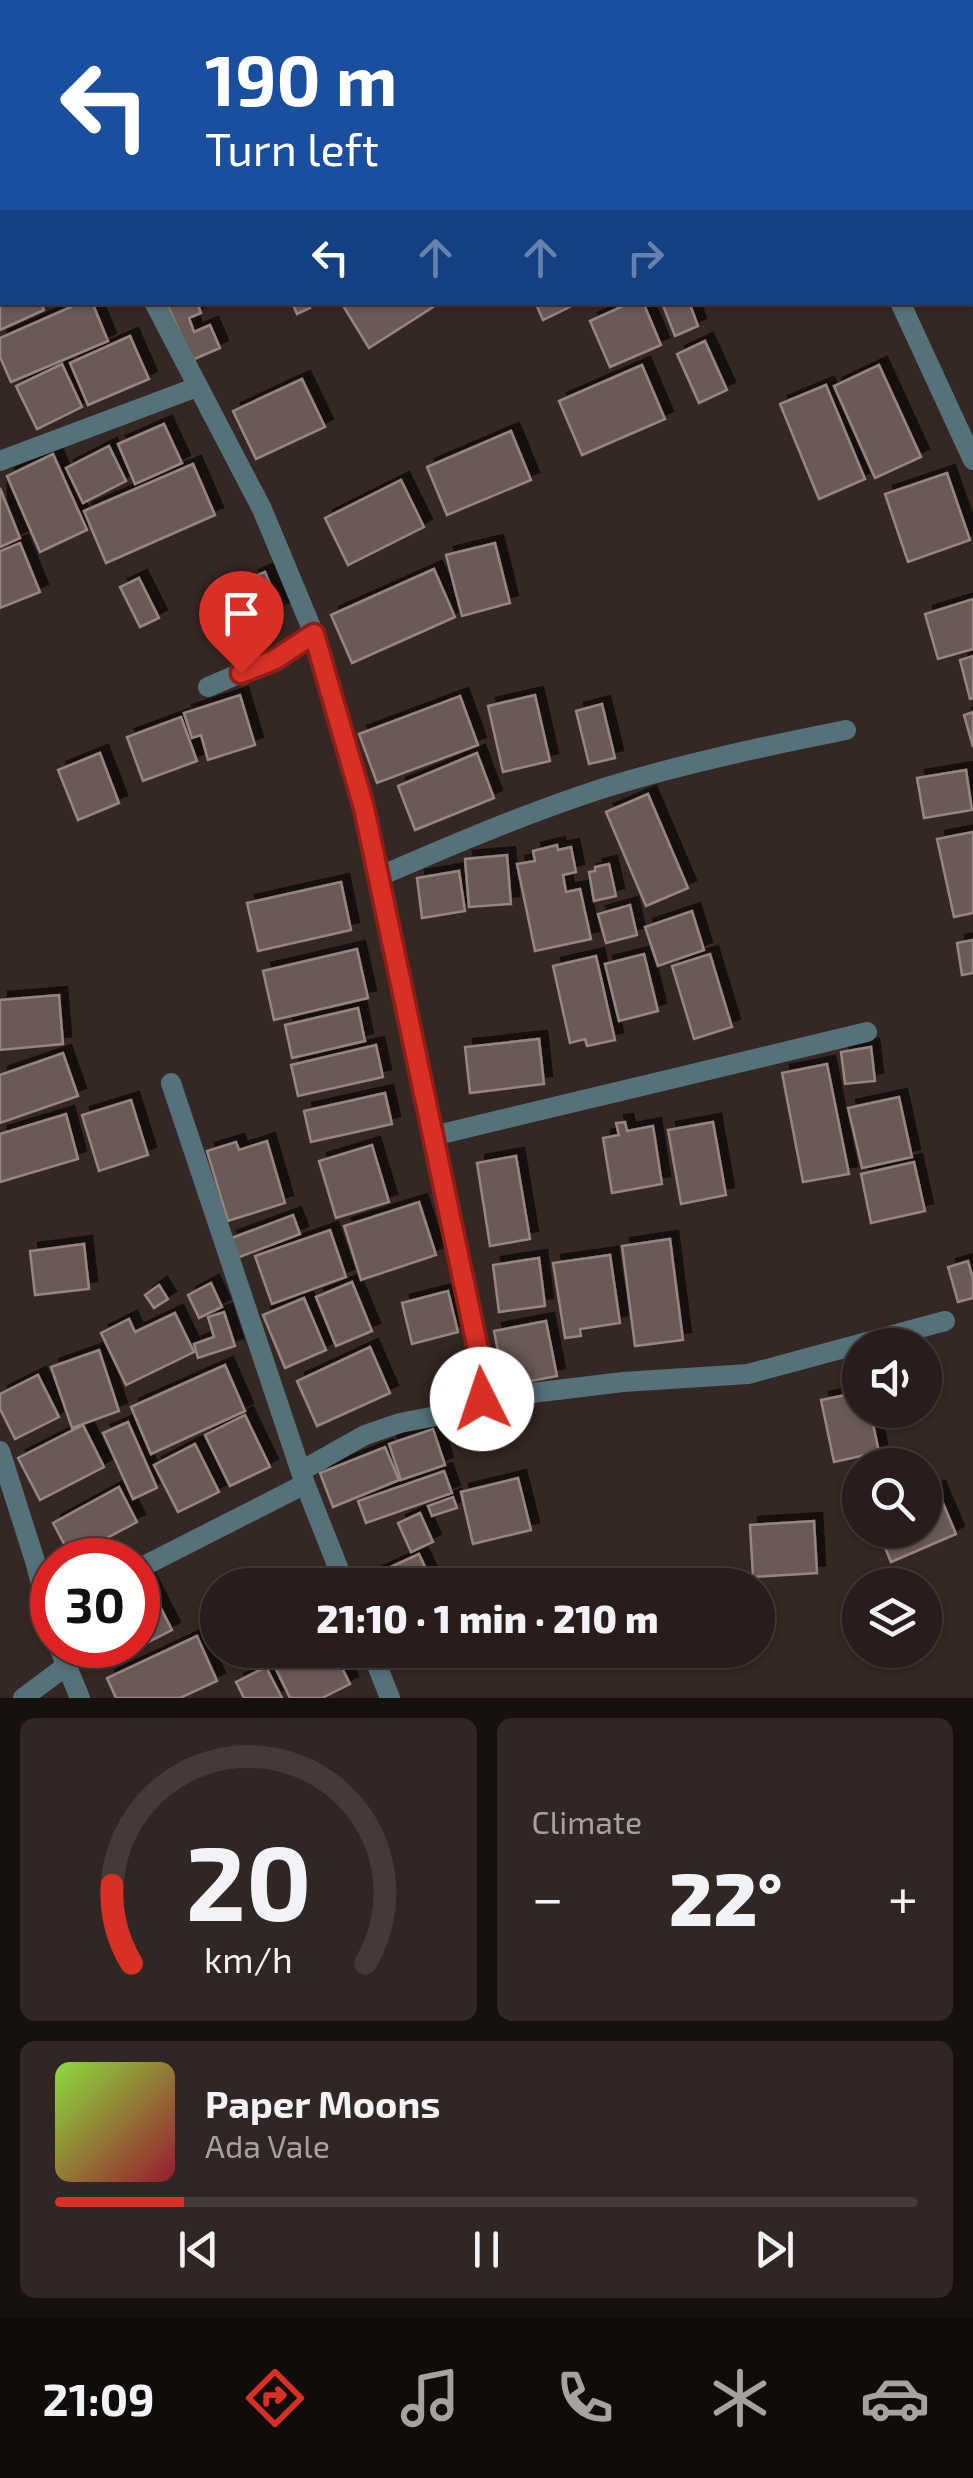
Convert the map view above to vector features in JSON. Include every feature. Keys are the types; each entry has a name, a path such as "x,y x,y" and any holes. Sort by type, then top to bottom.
{"street":[{"path":"156,305 262,508 314,634 364,808 484,1378 482,1399"},
{"path":"901,305 973,460"},
{"path":"0,461 197,386"},
{"path":"208,687 274,660 314,634"},
{"path":"378,877 488,830 606,788 724,755 846,730"},
{"path":"433,1136 867,1032"},
{"path":"170,1083 303,1477 338,1568"},
{"path":"160,1557 303,1477 366,1435 468,1410 482,1399 623,1382 748,1374 945,1321"},
{"path":"0,1452 30,1545"},
{"path":"24,1698 63,1668"},
{"path":"67,1668 80,1698"},
{"path":"378,1668 390,1698"}],"building":[{"path":"0,305 42,305 44,310 0,330"},
{"path":"75,305 93,305 108,341 11,382 0,357 0,338"},
{"path":"198,305 201,313 189,318 194,332 210,325 220,348 192,360 168,306"},
{"path":"293,305 308,305 310,308 297,314"},
{"path":"343,305 436,305 369,348"},
{"path":"536,305 574,305 543,320"},
{"path":"625,305 644,305 661,345 610,367 590,321"},
{"path":"663,305 690,305 698,326 675,336"},
{"path":"130,336 149,379 88,405 70,363"},
{"path":"705,341 727,390 699,403 677,354"},
{"path":"62,364 82,407 37,429 16,386"},
{"path":"642,365 665,419 582,455 559,401"},
{"path":"879,365 921,457 875,478 834,386"},
{"path":"302,379 325,427 256,459 233,411"},
{"path":"826,385 865,479 819,499 780,404"},
{"path":"164,424 182,463 135,484 118,444"},
{"path":"511,431 531,480 447,515 427,467"},
{"path":"109,446 126,481 83,503 66,468"},
{"path":"53,454 87,530 40,552 7,476"},
{"path":"193,464 215,515 106,563 84,511"},
{"path":"947,473 970,540 908,562 885,494"},
{"path":"401,480 424,527 348,565 325,518"},
{"path":"0,488 20,538 0,547"},
{"path":"20,543 40,592 0,608 0,551"},
{"path":"495,543 510,603 462,616 446,555"},
{"path":"434,569 455,617 352,663 331,615"},
{"path":"265,572 281,610 269,616 251,578"},
{"path":"139,578 159,618 140,627 120,587"},
{"path":"245,581 259,615 221,631 207,598"},
{"path":"973,599 973,649 938,659 925,614"},
{"path":"973,656 973,698 970,699 960,660"},
{"path":"240,695 255,745 208,760 201,735 192,738 184,713"},
{"path":"535,695 550,761 503,772 488,706"},
{"path":"460,696 478,745 377,783 359,734"},
{"path":"602,704 615,758 589,764 576,711"},
{"path":"973,712 973,747 964,715"},
{"path":"181,717 197,761 143,781 127,737"},
{"path":"100,753 119,803 78,820 58,770"},
{"path":"477,753 494,798 415,830 398,786"},
{"path":"966,770 972,810 924,818 917,778"},
{"path":"648,794 688,888 646,906 606,812"},
{"path":"973,832 973,913 954,917 937,839"},
{"path":"557,845 558,850 571,847 576,872 563,875 566,892 580,889 591,939 535,951 517,864 535,861 533,851"},
{"path":"507,855 511,904 469,907 465,859"},
{"path":"609,864 616,896 594,901 589,872"},
{"path":"459,871 465,911 422,918 417,878"},
{"path":"341,882 351,930 258,951 247,903"},
{"path":"630,905 637,935 606,943 598,914"},
{"path":"692,911 704,950 658,966 645,927"},
{"path":"973,940 973,973 962,975 957,943"},
{"path":"357,949 368,998 274,1020 263,971"},
{"path":"644,954 658,1011 619,1021 605,964"},
{"path":"710,954 732,1027 694,1039 672,966"},
{"path":"596,956 615,1040 587,1046 585,1039 570,1043 553,966"},
{"path":"59,995 63,1044 0,1050 0,1000"},
{"path":"358,1008 365,1041 292,1058 285,1025"},
{"path":"539,1039 544,1084 470,1093 465,1047"},
{"path":"376,1045 383,1077 298,1096 291,1065"},
{"path":"871,1047 875,1081 845,1084 841,1052"},
{"path":"63,1053 78,1096 0,1123 0,1075"},
{"path":"827,1064 849,1174 803,1182 782,1073"},
{"path":"385,1093 392,1124 311,1142 304,1111"},
{"path":"899,1097 912,1157 862,1168 848,1108"},
{"path":"131,1100 148,1155 99,1171 82,1115"},
{"path":"66,1114 78,1159 0,1182 0,1134"},
{"path":"625,1122 627,1131 653,1126 662,1184 612,1193 603,1138 619,1135 616,1123"},
{"path":"713,1122 726,1195 681,1204 668,1130"},
{"path":"267,1141 285,1203 228,1221 207,1151 236,1142 239,1150"},
{"path":"372,1145 389,1202 336,1218 319,1161"},
{"path":"516,1156 530,1239 490,1246 477,1163"},
{"path":"914,1162 925,1211 871,1223 861,1174"},
{"path":"419,1202 436,1255 361,1280 344,1226"},
{"path":"293,1215 300,1234 237,1258 229,1239"},
{"path":"330,1230 346,1277 272,1304 255,1256"},
{"path":"670,1239 683,1340 635,1346 622,1246"},
{"path":"84,1244 89,1289 35,1295 30,1251"},
{"path":"610,1255 620,1323 580,1329 581,1336 565,1338 553,1263"},
{"path":"539,1258 545,1306 499,1312 493,1265"},
{"path":"968,1261 973,1298 958,1302 948,1267"},
{"path":"352,1282 372,1331 336,1346 316,1297"},
{"path":"211,1283 222,1307 199,1318 188,1295"},
{"path":"159,1285 168,1299 154,1308 145,1295"},
{"path":"448,1291 458,1332 412,1344 402,1303"},
{"path":"304,1298 326,1350 285,1368 263,1315"},
{"path":"224,1312 235,1346 198,1358 194,1344 214,1337 208,1317"},
{"path":"175,1313 194,1352 126,1385 101,1333 129,1319 135,1332"},
{"path":"546,1321 557,1376 505,1386 494,1331"},
{"path":"370,1347 390,1393 317,1426 297,1381"},
{"path":"99,1350 119,1411 72,1428 51,1367"},
{"path":"225,1365 245,1411 151,1454 131,1407"},
{"path":"38,1375 59,1417 15,1439 0,1409 0,1394"},
{"path":"842,1396 842,1428 874,1428 878,1448 842,1448 842,1460 834,1462 821,1400"},
{"path":"245,1415 270,1467 230,1486 205,1435"},
{"path":"128,1422 157,1488 133,1499 103,1433"},
{"path":"83,1425 104,1467 40,1500 18,1458"},
{"path":"433,1429 445,1465 401,1480 389,1444"},
{"path":"195,1444 219,1492 178,1512 154,1465"},
{"path":"385,1447 399,1480 333,1507 320,1473"},
{"path":"444,1471 452,1493 366,1523 358,1501"},
{"path":"518,1478 531,1530 473,1544 461,1492"},
{"path":"119,1487 137,1522 107,1538 61,1538 53,1523"},
{"path":"453,1497 457,1508 432,1516 428,1506"},
{"path":"942,1501 956,1534 942,1540"},
{"path":"420,1513 433,1542 411,1552 398,1523"},
{"path":"814,1521 817,1573 775,1576 775,1568 752,1568 750,1525"},
{"path":"885,1548 924,1548 891,1562"},
{"path":"419,1554 426,1568 388,1568"},
{"path":"160,1606 172,1630 160,1636"},
{"path":"197,1636 200,1668 211,1668 217,1681 180,1698 116,1698 107,1678 128,1668 160,1668 160,1653"},
{"path":"267,1668 282,1698 244,1698 236,1682"},
{"path":"275,1668 342,1668 350,1684 322,1698 290,1698"}],"route":[{"path":"241,673 274,660 314,634 364,808 484,1378 482,1399"}]}
